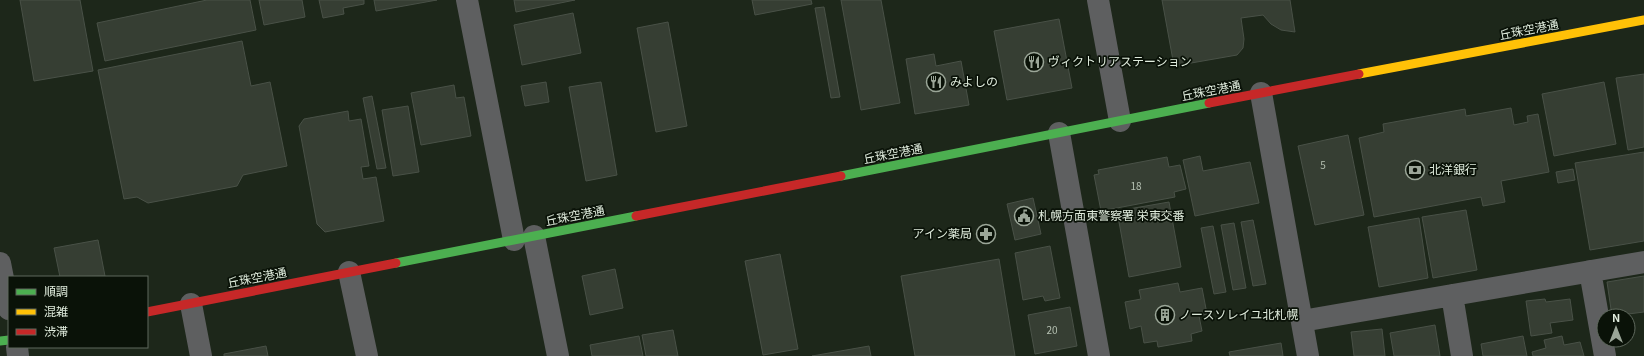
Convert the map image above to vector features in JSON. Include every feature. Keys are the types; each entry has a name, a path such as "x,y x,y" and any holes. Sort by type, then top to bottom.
{"main road":[{"name":"丘珠空港通","path":"148,312 1261,93 1644,20"}],"street":[{"path":"467,0 524,238 558,356"},
{"path":"1098,0 1120,121"},
{"path":"1261,93 1308,356"},
{"path":"1059,133 1099,356"},
{"path":"1302,321 1644,262"},
{"path":"0,263 8,304"},
{"path":"1590,271 1605,356"},
{"path":"349,272 367,356"},
{"path":"1452,295 1462,356"},
{"path":"191,304 201,356"}],"building":[{"path":"20,0 80,0 93,71 34,81"},
{"path":"207,0 250,0 256,30 105,61 97,23"},
{"path":"259,0 302,0 305,17 264,25"},
{"path":"319,0 364,0 364,4 343,8 344,14 323,18"},
{"path":"374,0 437,0 376,11"},
{"path":"514,0 575,0 516,12"},
{"path":"752,0 811,0 812,4 755,15"},
{"path":"841,0 881,0 900,103 861,110"},
{"path":"1162,0 1290,0 1295,32 1281,30 1271,24 1263,15 1241,18 1244,39 1243,48 1237,55 1174,66"},
{"path":"824,7 840,97 831,98 815,8"},
{"path":"573,13 581,53 522,65 514,25"},
{"path":"1059,19 1072,88 1007,100 994,31"},
{"path":"668,22 687,126 656,132 637,28"},
{"path":"242,41 251,86 270,82 287,166 243,175 237,186 148,203 137,197 124,199 98,70"},
{"path":"934,54 936,66 961,61 969,105 915,114 906,59"},
{"path":"1644,74 1644,147 1628,150 1616,78"},
{"path":"546,82 549,102 525,106 521,86"},
{"path":"601,82 617,175 586,181 569,87"},
{"path":"1604,82 1616,144 1554,156 1542,94"},
{"path":"454,85 456,98 464,97 471,136 421,145 411,93"},
{"path":"372,96 386,168 377,169 363,98"},
{"path":"408,106 419,172 393,176 382,110"},
{"path":"1511,108 1514,125 1528,122 1527,116 1538,114 1549,172 1501,181 1505,202 1483,206 1481,197 1374,217 1359,138 1384,132 1383,124 1465,109 1466,116"},
{"path":"348,111 349,121 361,119 369,166 361,167 363,179 376,177 384,221 325,232 317,224 299,126 304,119"},
{"path":"1348,135 1364,215 1315,225 1298,146"},
{"path":"1644,152 1644,241 1590,250 1575,163"},
{"path":"1200,156 1203,171 1250,162 1259,203 1195,216 1183,160"},
{"path":"1167,157 1169,167 1180,165 1186,189 1174,192 1175,197 1101,211 1094,175 1099,174 1098,170"},
{"path":"1573,169 1575,180 1558,183 1556,172"},
{"path":"1033,198 1041,234 1015,240 1007,204"},
{"path":"1169,202 1181,267 1129,277 1117,211"},
{"path":"1466,210 1477,270 1433,278 1422,217"},
{"path":"1419,218 1428,278 1379,287 1368,227"},
{"path":"1253,220 1266,284 1253,286 1241,222"},
{"path":"1234,223 1246,288 1233,290 1221,225"},
{"path":"1213,226 1226,292 1214,294 1201,228"},
{"path":"98,240 105,276 60,276 54,248"},
{"path":"1050,246 1060,298 1045,301 1043,296 1023,300 1015,253"},
{"path":"780,254 798,349 763,355 745,261"},
{"path":"999,259 1015,356 915,356 901,276"},
{"path":"615,269 623,308 590,315 582,276"},
{"path":"1644,276 1644,312 1636,313 1636,308 1611,308 1607,282"},
{"name":"ノースソレイユ北札幌","path":"1178,283 1180,292 1202,288 1207,314 1199,316 1202,331 1191,334 1192,341 1158,347 1157,341 1144,343 1141,326 1130,329 1125,302 1141,299 1139,290"},
{"path":"1545,299 1546,302 1570,299 1573,320 1550,323 1552,333 1531,336 1526,301"},
{"path":"1070,307 1077,346 1035,354 1028,315"},
{"path":"1435,325 1440,356 1394,356 1390,333"},
{"path":"1382,329 1385,356 1354,356 1351,332"},
{"path":"673,330 678,356 646,356 642,335"},
{"path":"639,336 643,356 592,356 590,345"},
{"path":"1523,336 1527,356 1483,356 1481,344"},
{"path":"1562,336 1564,345 1580,342 1584,356 1533,356 1532,352 1546,348 1544,340"},
{"path":"1281,343 1283,356 1230,356 1229,352"},
{"path":"266,346 268,356 224,356 224,354"},
{"path":"869,346 871,356 812,356"}],"traffic: fast":[{"path":"841,176 1209,103"},
{"path":"396,263 636,216"},
{"path":"0,341 8,340"}],"traffic: slow":[{"path":"1359,74 1644,20"}],"traffic: jam":[{"path":"1209,103 1359,74"},
{"path":"636,216 841,176"},
{"path":"148,312 396,263"}],"place":[{"name":"ヴィクトリアステーション","path":"1034,62"},
{"name":"みよしの","path":"936,82"},
{"name":"北洋銀行","path":"1415,170"},
{"name":"札幌方面東警察署 栄東交番","path":"1024,216"},
{"name":"アイン薬局","path":"986,234"},
{"name":"ノースソレイユ北札幌","path":"1165,315"}]}
